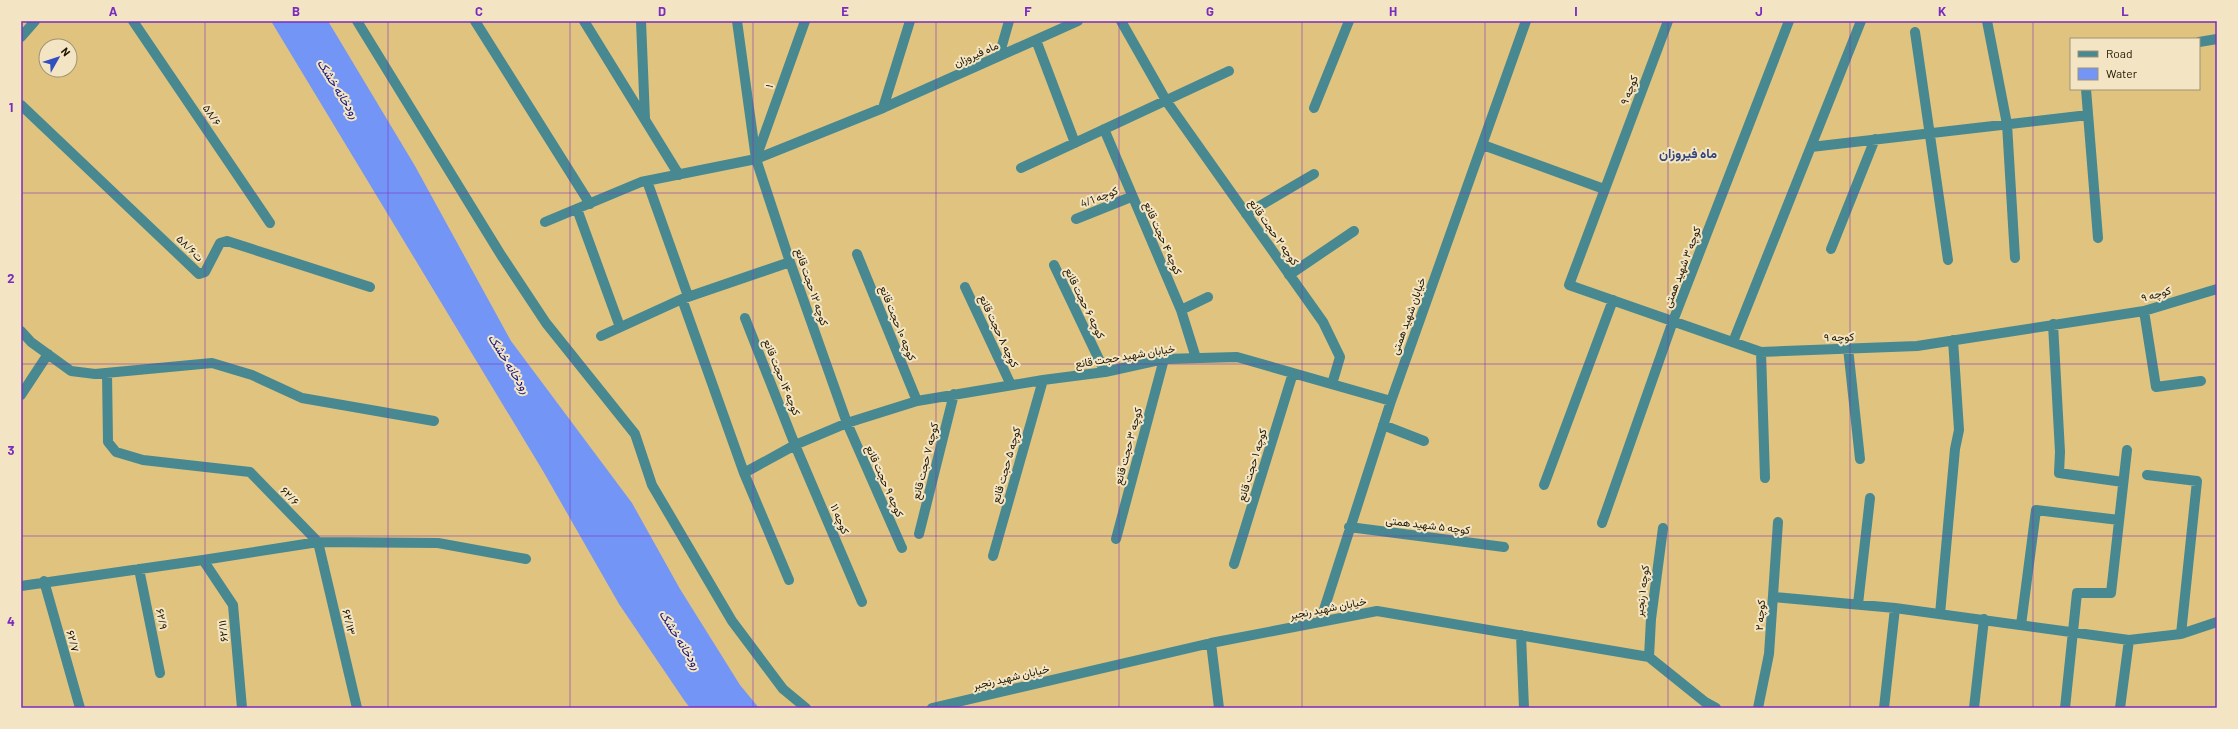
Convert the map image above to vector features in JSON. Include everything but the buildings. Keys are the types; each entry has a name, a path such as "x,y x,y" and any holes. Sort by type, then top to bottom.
{"street":[{"path":"22,34 35,21"},
{"name":"۵۸/۶","path":"133,21 270,223"},
{"path":"357,21 501,256 546,323 635,434 652,485 732,621 783,689 806,708"},
{"path":"475,21 590,204"},
{"path":"584,21 680,175"},
{"path":"641,21 645,119"},
{"name":"کوچه ۱۲ حجت قانع","path":"738,21 756,160 790,262 847,423"},
{"name":"۱","path":"756,160 805,21"},
{"path":"883,108 910,21"},
{"path":"999,56 1009,21"},
{"name":"ماه فیروزان","path":"545,222 647,181 756,160 883,108 1078,21"},
{"name":"کوچه ۲ حجت قانع","path":"1121,21 1166,102 1323,322 1340,357 1332,384"},
{"path":"1314,108 1349,21"},
{"name":"خیابان شهید همتی","path":"1320,622 1349,527 1391,401 1526,21"},
{"name":"کوچه ۹","path":"1668,21 1569,285 1761,352 1916,346 2144,311 2217,289"},
{"name":"کوچه ۳ شهید همتی","path":"1602,523 1673,321 1789,21"},
{"path":"1733,342 1861,21"},
{"path":"1987,21 2008,124 2015,258"},
{"path":"1915,32 1948,260"},
{"path":"2200,42 2217,39"},
{"path":"1036,40 1075,143"},
{"path":"1021,168 1229,72"},
{"path":"2086,90 2098,238"},
{"name":"۵۸/۶ت","path":"21,104 199,274 205,272 220,243 227,241 370,287"},
{"path":"1811,147 2088,115"},
{"name":"کوچه ۴ حجت قانع","path":"1104,129 1131,197 1181,310 1196,358"},
{"path":"1831,248 1875,139"},
{"path":"1483,145 1604,189"},
{"path":"1246,214 1314,174"},
{"path":"647,181 744,473 789,580"},
{"name":"کوچه 4/1","path":"1076,219 1131,197"},
{"path":"577,209 620,327"},
{"path":"1289,275 1354,232"},
{"name":"کوچه ۱۰ حجت قانع","path":"857,254 917,402"},
{"path":"601,336 685,297 790,262"},
{"name":"کوچه ۶ حجت قانع","path":"1054,266 1106,372"},
{"name":"کوچه ۸ حجت قانع","path":"965,287 1011,385"},
{"path":"1181,310 1208,297"},
{"path":"1544,485 1613,300"},
{"path":"2144,311 2156,387 2201,381"},
{"name":"کوچه ۱۴ حجت قانع","path":"745,318 795,444"},
{"path":"2053,324 2060,452 2059,473 2123,482"},
{"path":"21,331 71,371 95,374 212,363 252,375 302,398 434,421"},
{"path":"1940,614 1955,449 1959,430 1953,340"},
{"path":"1848,348 1860,459"},
{"path":"1761,352 1765,478"},
{"path":"21,395 48,354"},
{"name":"خیابان شهید حجت قانع","path":"744,473 795,444 847,423 917,402 954,394 1106,372 1164,359 1237,357 1391,401"},
{"name":"کوچه ۳ حجت قانع","path":"1116,538 1164,359"},
{"name":"۶۲/۶","path":"107,373 108,442 116,452 143,460 250,472 318,542"},
{"name":"کوچه ۱ حجت قانع","path":"1234,564 1293,373"},
{"name":"کوچه ۵ حجت قانع","path":"993,556 1043,380"},
{"name":"کوچه ۷ حجت قانع","path":"919,534 954,394"},
{"name":"کوچه ۹ حجت قانع","path":"847,423 902,548"},
{"path":"1383,425 1424,441"},
{"name":"کوچه ۱۱","path":"795,444 862,602"},
{"path":"2065,708 2077,593 2111,593 2127,450"},
{"path":"2147,475 2197,481 2181,634"},
{"path":"1858,604 1870,498"},
{"path":"2021,625 2036,510 2119,520"},
{"name":"کوچه ۲","path":"1758,708 1769,654 1778,522"},
{"name":"کوچه ۵ شهید همتی","path":"1349,527 1504,547"},
{"name":"کوچه ۱ رنجبر","path":"1649,657 1651,619 1663,528"},
{"path":"21,586 44,581 139,570 318,542 438,544 526,560"},
{"name":"۶۲/۱۳","path":"318,542 357,708"},
{"name":"۶۲/۱۱","path":"203,560 233,605 242,708"},
{"name":"۶۲/۹","path":"139,570 160,673"},
{"name":"۶۲/۷","path":"44,581 80,708"},
{"path":"1774,596 1895,608 1984,619 2129,640 2181,634 2217,622"},
{"path":"1884,708 1895,608"},
{"name":"خیابان شهید رنجبر","path":"932,708 1211,643 1377,611 1649,657 1704,705 1716,708"},
{"path":"1974,708 1984,619"},
{"path":"1521,635 1524,708"},
{"path":"2120,708 2129,640"},
{"path":"1211,643 1219,708"}],"water":[{"name":"رودخانه خشک","path":"271,21 328,21 415,166 511,341 632,503 680,589 740,685 759,708 690,708 684,700 619,604 543,471"}],"district":[{"name":"ماه فیروزان","path":"1688,153"}]}
